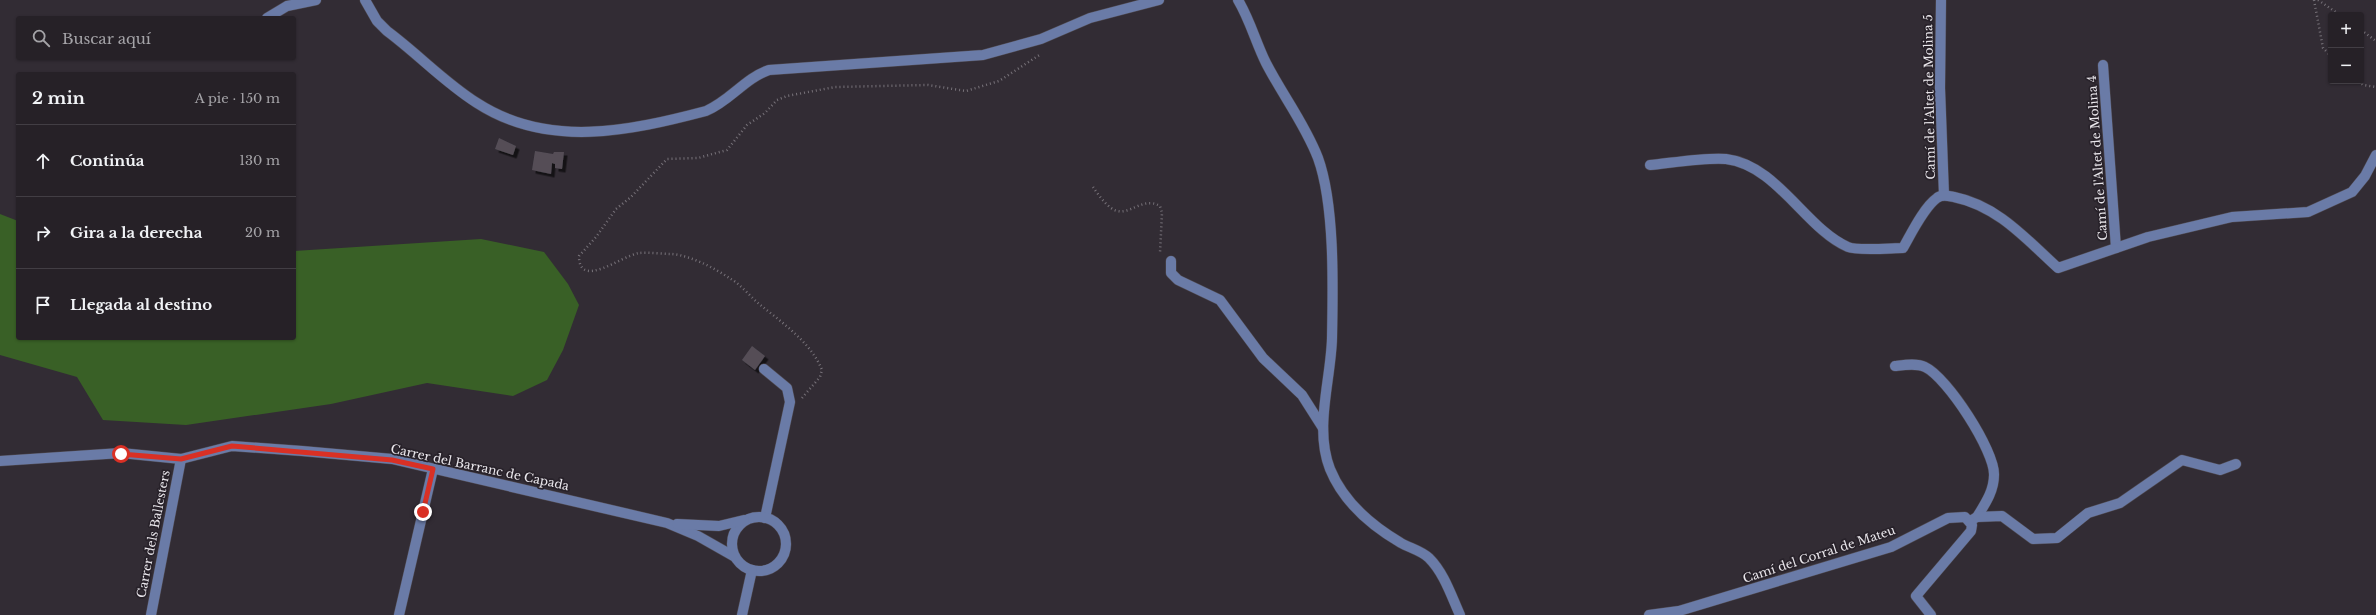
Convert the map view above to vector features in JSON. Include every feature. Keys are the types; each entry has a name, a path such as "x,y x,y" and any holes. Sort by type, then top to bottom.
{"street":[{"path":"270,16 287,6 316,0"},
{"path":"365,0 377,20 387,31 478,104 527,126 574,133 603,133 706,111 720,105 752,79 769,70 983,55 1041,39 1090,18 1159,0"},
{"path":"1238,0 1266,63 1310,139 1319,160 1325,188 1332,254 1332,339 1323,428 1330,469 1342,490 1369,521 1389,535 1427,556 1440,570 1460,615"},
{"name":"Camí de l'Altet de Molina 5","path":"1941,0 1940,88 1944,195"},
{"name":"Camí de l'Altet de Molina 4","path":"2103,65 2116,248"},
{"path":"1650,165 1727,159 1757,170 1789,196 1828,234 1849,248 1903,248 1921,217 1936,198 1944,195 1972,200 1997,213 2058,268 2148,237 2232,217 2308,212 2352,192 2365,176 2376,156"},
{"path":"1171,262 1171,273 1178,280 1220,300 1263,358 1302,395 1323,428"},
{"path":"1895,366 1924,366 1936,374 1952,393 1980,436 1992,461 1994,474 1992,489 1973,519 1971,531 1916,596 1931,615"},
{"path":"764,370 787,388 790,402 765,518"},
{"name":"Carrer del Barranc de Capada","path":"0,461 121,454 181,459 232,446 392,460 667,523 720,526 747,520"},
{"name":"Carrer dels Ballesters","path":"151,615 181,459"},
{"name":"Camí del Corral de Mateu","path":"1649,615 1679,611 1891,547 1948,518 1959,516 1973,519 2002,516 2033,538 2057,538 2088,513 2120,503 2182,460 2220,470 2236,464"},
{"path":"399,615 433,469"},
{"path":"765,518 774,521 780,528 786,546 778,562 762,570 752,570 746,567 735,557 732,540 734,532 747,520 765,518"},
{"name":"Carrer del Barranc de Capada","path":"667,523 698,536 735,557"},
{"path":"742,615 752,570"}],"path":[{"path":"2314,0 2323,48 2328,53"},
{"path":"2318,0 2336,12"},
{"path":"2364,32 2376,41"},
{"path":"790,402 802,399 820,377 822,370 819,362 809,348 732,279 691,258 674,254 639,254 590,272 581,270 579,266 579,256 596,237 616,209 631,198 667,159 698,158 727,150 746,126 765,113 777,100 835,87 928,85 966,91 999,81 1042,53"},
{"path":"2362,84 2376,87"},
{"path":"1093,187 1109,207 1116,211 1126,211 1146,202 1153,202 1160,206 1162,213 1160,254 1164,267 1171,273"}],"green space":[{"path":"0,214 16,220 16,340 296,340 296,251 481,239 544,252 568,284 579,305 563,350 547,380 513,396 427,383 331,404 186,425 103,420 77,377 0,355"}],"building":[{"path":"499,138 516,146 513,155 495,149"},
{"path":"535,151 553,154 554,152 564,152 562,169 555,168 555,164 552,163 551,174 532,170"},
{"path":"752,346 765,356 755,370 742,360"}],"route":[{"path":"121,454 181,459 232,446 392,460 433,469 423,512"}]}
